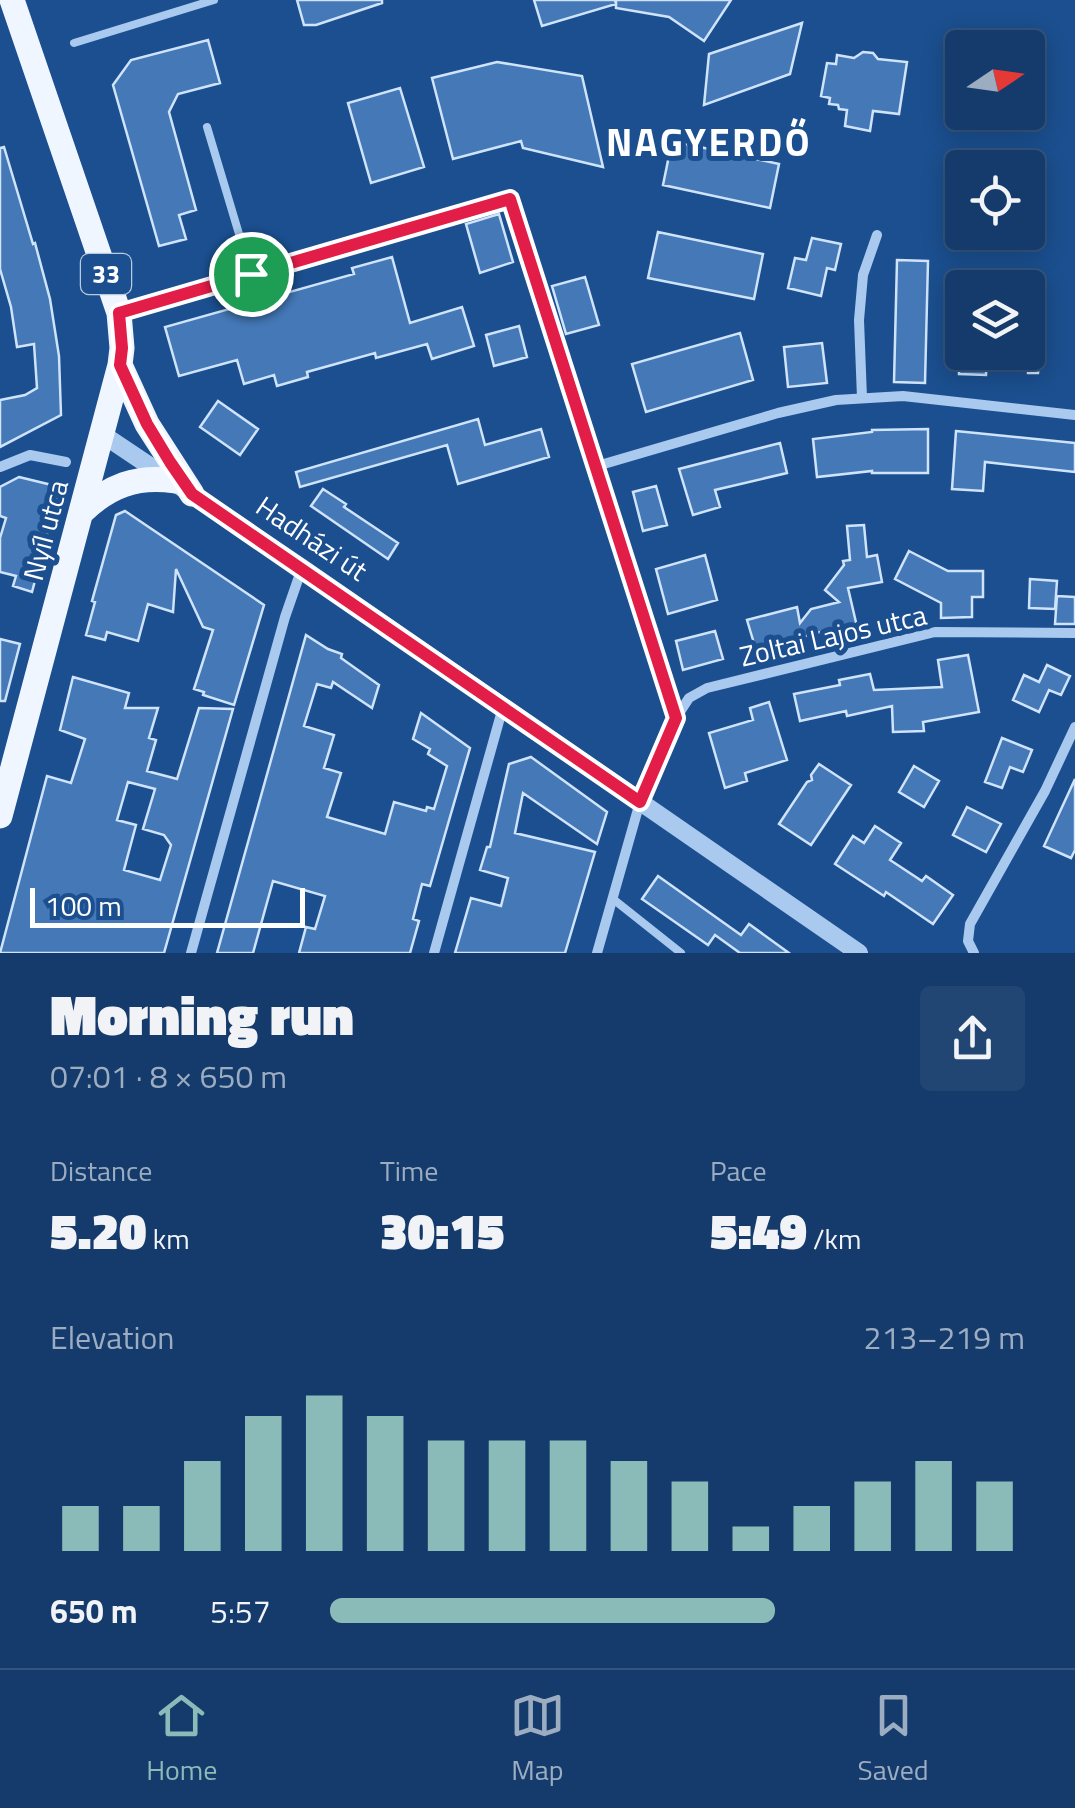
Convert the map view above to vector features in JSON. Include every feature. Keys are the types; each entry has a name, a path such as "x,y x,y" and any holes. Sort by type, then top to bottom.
{"main road":[{"name":"33","path":"12,0 119,313 120,365 102,434"},
{"path":"22,26 26,0"},
{"path":"0,5 22,26"},
{"path":"120,365 147,424 184,488"},
{"name":"Nyíl utca","path":"0,816 102,434"},
{"path":"81,514 121,484 150,478 184,488"}],"street":[{"path":"119,313 510,199 676,718 640,802 597,953"},
{"path":"862,398 860,305 863,275 877,235"},
{"path":"597,466 836,400 903,396 1075,415"},
{"name":"Hadházi út","path":"102,434 859,953"},
{"path":"0,467 30,455 66,462"},
{"path":"191,953 302,568"},
{"name":"Zoltai Lajos utca","path":"676,718 688,698 707,688 935,632 1075,633"},
{"path":"434,953 503,707"},
{"path":"974,953 968,941 970,924 1045,791 1075,727"}],"lane":[{"path":"74,43 214,0"},
{"path":"207,127 251,274"},
{"path":"612,899 681,953"}],"building":[{"path":"297,0 382,3 316,25 304,25"},
{"path":"534,0 615,0 616,4 542,26"},
{"path":"616,0 731,0 704,41 669,17 616,8"},
{"path":"802,23 790,74 704,105 709,54"},
{"path":"208,40 220,83 178,94 169,112 196,210 179,215 186,239 159,246 113,85 131,60"},
{"path":"863,52 873,53 878,59 907,62 899,114 873,111 870,131 845,126 847,110 829,104 830,98 821,96 827,63 836,64 837,55 854,58"},
{"path":"497,62 582,76 603,167 523,148 521,141 453,159 432,78"},
{"path":"400,88 424,167 371,183 348,103"},
{"path":"672,141 779,164 770,208 663,185"},
{"path":"4,147 50,299 59,356 61,415 0,447 0,400 37,388 34,344 17,347 0,269 0,148"},
{"path":"499,214 513,262 480,273 466,224"},
{"path":"658,232 763,254 754,299 648,278"},
{"path":"812,238 841,244 835,270 827,268 821,296 788,288 795,258 806,260"},
{"path":"392,257 410,323 462,307 474,346 432,359 427,344 376,358 375,353 307,372 308,377 277,386 274,375 244,384 237,360 179,376 165,327 354,274 352,268"},
{"path":"897,260 928,261 925,383 894,382"},
{"path":"585,277 599,325 566,334 552,286"},
{"path":"519,326 527,357 494,366 486,335"},
{"path":"740,333 753,380 646,412 632,364"},
{"path":"822,343 827,383 788,387 784,347"},
{"path":"959,370 986,370 986,375 959,374"},
{"path":"218,401 258,429 240,455 200,427"},
{"path":"478,419 485,445 541,429 549,457 458,484 447,445 300,487 296,472"},
{"path":"928,429 928,473 872,471 817,477 813,439 872,430"},
{"path":"956,431 1075,443 1075,472 985,462 983,491 952,489"},
{"path":"780,443 787,473 715,490 720,507 693,515 679,469"},
{"path":"19,477 60,487 32,592 13,586 16,576 0,572 0,538 6,518 0,516 0,487"},
{"path":"656,486 667,525 643,531 633,492"},
{"path":"323,489 398,543 388,559 311,506"},
{"path":"125,511 264,605 234,705 194,689 213,630 203,627 176,569 173,612 148,604 138,641 107,632 105,640 86,635 116,515"},
{"path":"864,525 867,557 877,555 882,582 848,588 858,631 826,638 824,631 756,650 747,620 797,607 800,623 811,609 839,602 825,590 843,561 850,560 847,526"},
{"path":"909,551 948,571 983,571 983,597 972,597 972,617 941,618 941,603 895,579"},
{"path":"705,555 717,600 668,614 656,569"},
{"path":"1030,579 1057,581 1055,609 1029,608"},
{"path":"1057,596 1075,597 1075,624 1055,624"},
{"path":"715,631 723,659 683,670 676,641"},
{"path":"306,635 342,654 341,658 379,685 372,708 333,682 331,688 317,684 304,726 334,735 324,768 341,773 327,817 385,834 394,802 426,811 427,807 434,809 447,766 413,739 421,713 470,748 430,886 422,884 413,919 419,921 410,953 299,953 306,927 315,929 325,896 273,881 253,953 217,953"},
{"path":"0,639 20,644 5,701 0,701"},
{"path":"968,655 979,712 923,722 924,731 893,732 892,706 800,721 794,694 840,685 839,680 870,674 874,690 942,687 938,660"},
{"path":"1047,665 1070,676 1061,695 1049,690 1039,712 1013,700 1024,675 1039,682"},
{"path":"73,677 129,693 125,708 158,708 149,738 156,740 147,771 177,779 199,708 233,709 164,953 0,953 47,776 71,783 85,739 60,730","holes":["128,782 155,789 143,829 164,835 171,845 160,880 124,870 136,825 117,820"]},
{"path":"769,702 787,760 745,773 747,781 725,788 709,733 753,720 750,708"},
{"path":"1002,738 1032,750 1023,772 1010,767 1002,788 985,782"},
{"path":"531,757 607,812 597,844 523,793 515,833 595,852 565,953 455,953 471,898 501,906 508,878 480,870 490,847 509,764"},
{"path":"819,764 851,785 811,845 779,824 812,780"},
{"path":"914,766 939,781 924,807 899,792"},
{"path":"1075,779 1075,850 1071,858 1044,846"},
{"path":"967,807 1001,824 986,852 953,835"},
{"path":"875,826 901,843 890,860 922,881 926,876 953,895 933,924 835,864 853,836 864,843"},
{"path":"658,876 741,935 749,924 789,953 740,953 715,935 708,945 642,899"}],"district":[{"name":"NAGYERDŐ","path":"709,142"}],"route":[{"path":"510,199 676,718 640,802 192,494 147,424 120,365 119,313 251,274 510,199"}]}
